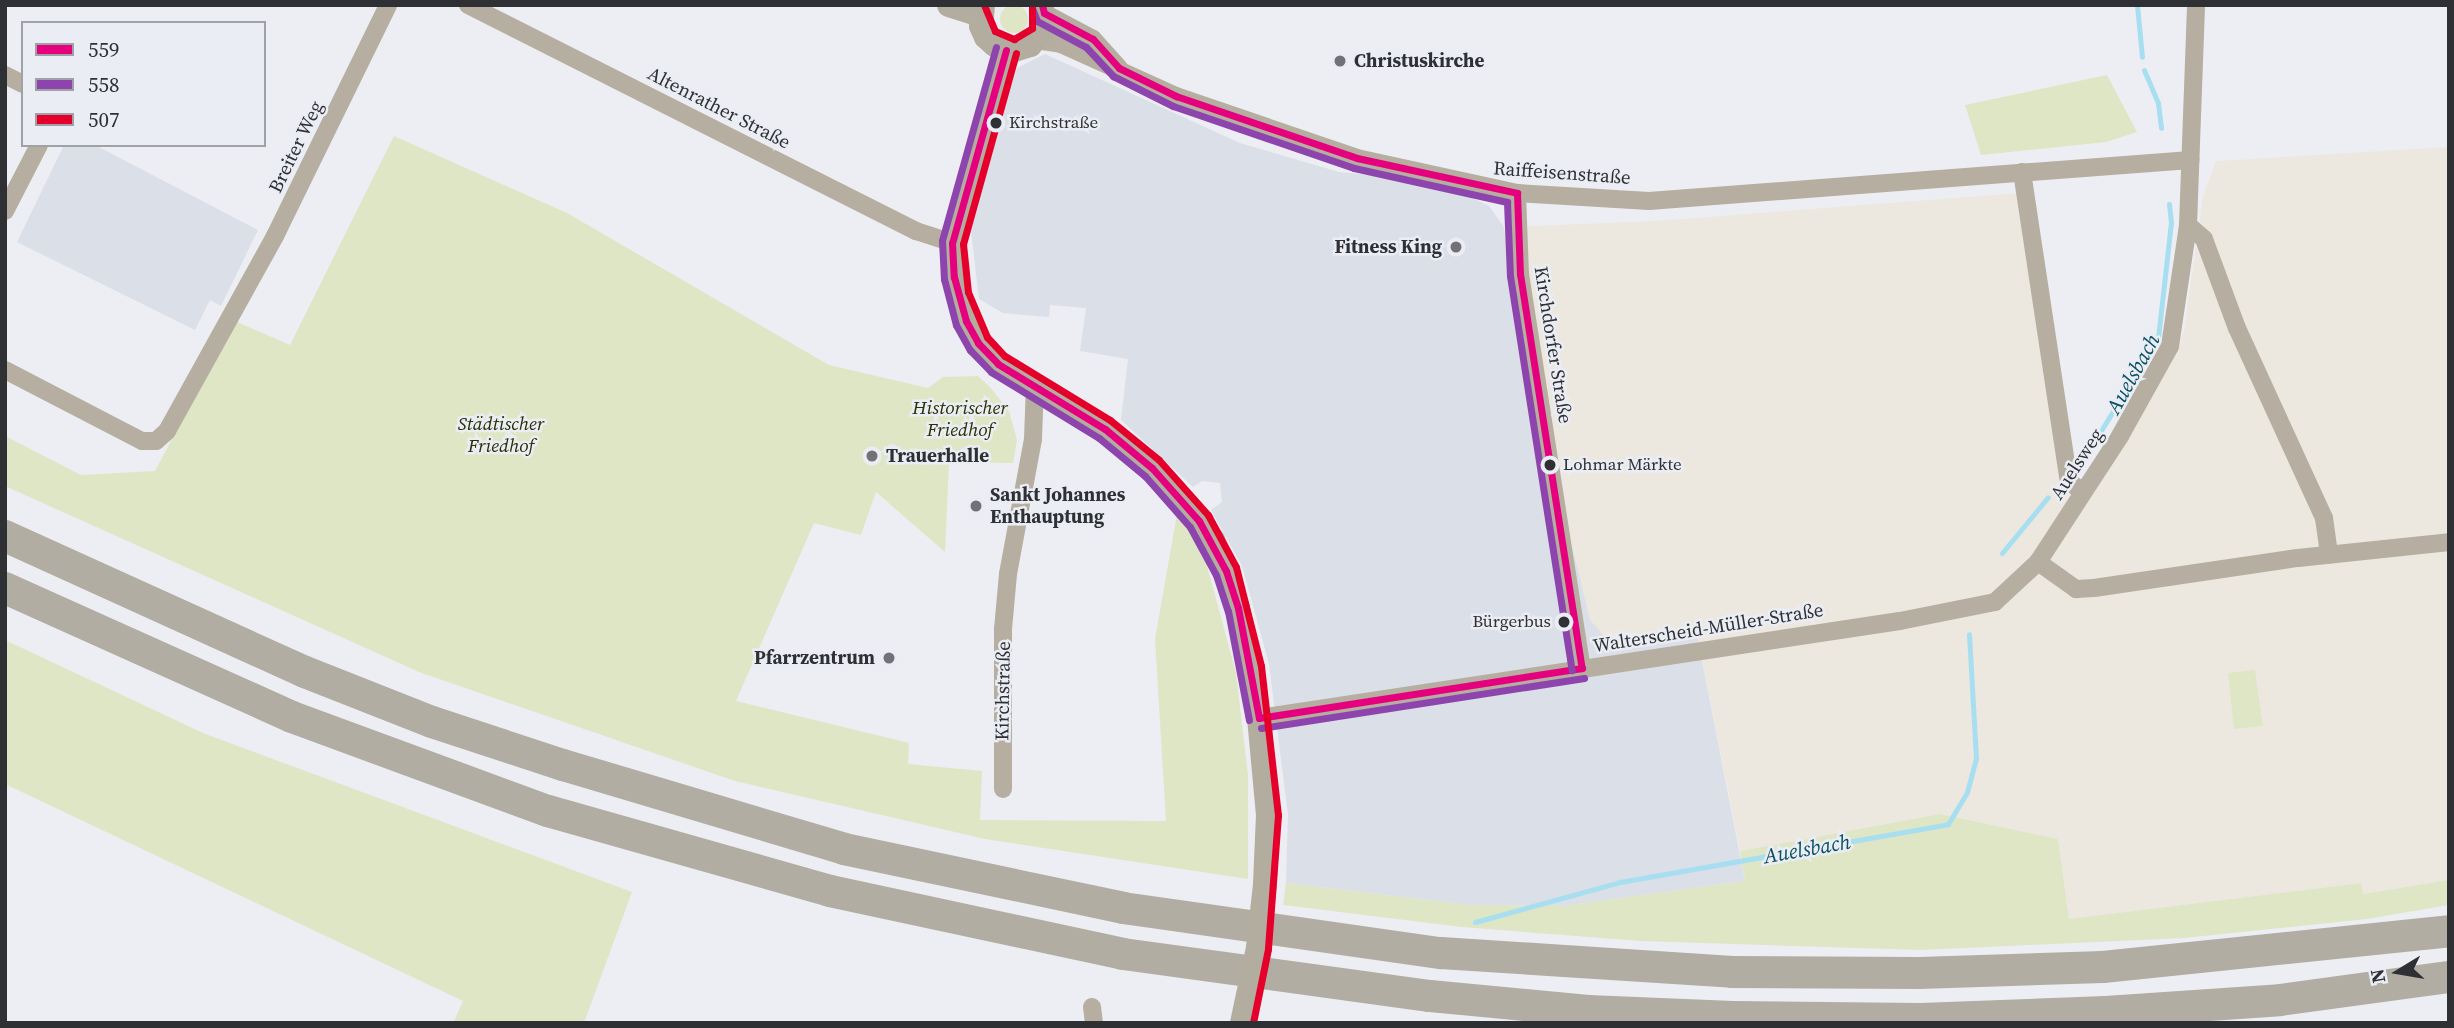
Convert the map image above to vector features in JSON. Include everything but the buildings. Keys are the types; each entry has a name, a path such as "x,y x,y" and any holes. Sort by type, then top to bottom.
{"highway":[{"path":"5,537 305,672 432,722 563,765 844,849 1123,908 1440,953 1592,966 1732,972 1919,974 2102,967 2449,931"},
{"path":"5,588 292,717 548,811 830,891 1136,956 1430,996 1588,1011 1732,1017 1921,1019 2106,1012 2280,1000 2449,977"}],"street":[{"name":"Breiter Weg","path":"5,370 142,441 156,441 167,432 237,305 388,5"},
{"name":"Altenrather Straße","path":"468,5 916,231 952,243"},
{"path":"949,5 982,10 986,37 1006,50 1022,49 1036,40 1043,9"},
{"name":"Auelsweg","path":"1956,610 1995,602 2038,562 2120,436 2170,346 2188,225 2196,5"},
{"name":"Raiffeisenstraße","path":"1043,9 1093,39 1119,68"},
{"name":"Raiffeisenstraße","path":"1036,40 1061,44 1176,96 1357,158 1517,194 1649,201 2190,160"},
{"path":"1006,50 952,243 958,295 978,343 998,364 1105,429 1152,468 1213,540 1238,608 1259,718 1268,815 1265,885 1258,948 1242,1023"},
{"path":"5,75 21,83"},
{"path":"5,211 38,147"},
{"path":"2022,172 2069,481 2082,493"},
{"name":"Kirchdorfer Straße","path":"1517,194 1520,274 1582,668"},
{"path":"2188,225 2204,239 2237,328 2323,518 2329,555"},
{"name":"Kirchstraße","path":"1003,789 1003,629 1008,574 1033,439 1035,385"},
{"path":"2038,562 2076,589 2094,589 2329,555 2449,542"},
{"name":"Walterscheid-Müller-Straße","path":"1259,718 1956,610"}],"shaded area":[{"path":"1045,54 1240,143 1339,172 1382,176 1468,196 1489,206 1504,227 1520,334 1611,644 1697,635 1745,881 1563,906 1469,905 1286,883 1288,815 1269,664 1242,566 1211,510 1222,502 1220,483 1202,481 1193,487 1121,420 1128,359 1080,351 1086,308 1050,305 1049,317 1003,313 979,299 971,231 1004,105 1017,68"},
{"path":"63,147 99,147 258,230 221,306 210,300 195,330 17,242"},
{"path":"2449,147 2449,880 2362,894 2360,883 2069,919 2058,839 1939,814 1740,851 1697,635 1611,644 1590,620 1520,334 1504,227 1655,221 2020,193 2064,491 2085,507 2184,332 2203,196 2216,161"}],"green space":[{"path":"1014,5 1024,9 1028,19 1024,29 1014,33 1004,29 1000,19 1004,9"},
{"path":"2107,75 2137,132 2106,142 1981,155 1965,105"},
{"name":"Städtischer Friedhof","path":"394,136 567,213 829,365 928,388 943,377 978,376 990,387 1009,411 1017,440 1013,463 949,462 945,552 876,492 861,535 814,523 736,701 909,743 908,764 982,771 980,820 1166,821 1155,639 1177,514 1203,551 1236,673 1248,775 1248,879 985,839 735,781 419,672 5,486 5,436 81,475 155,471 235,321 290,345"},
{"path":"5,640 203,733 632,892 584,1023 453,1023 463,1001 5,784"},
{"path":"2255,670 2263,726 2234,729 2228,673"},
{"path":"1940,814 2058,839 2069,919 2361,883 2363,894 2449,880 2449,905 2367,919 2184,938 1921,950 1640,941 1462,927 1283,905 1286,883 1469,905 1563,906 1745,881 1740,851"}],"waterway":[{"name":"Auelsbach","path":"2137,5 2142,57"},
{"name":"Auelsbach","path":"2144,70 2158,103 2161,128"},
{"name":"Auelsbach","path":"2086,455 2158,338 2171,223 2169,204"},
{"name":"Auelsbach","path":"2002,553 2048,497"},
{"name":"Auelsbach","path":"1475,922 1620,882 1948,824 1967,792 1976,759 1969,634"}],"transit line":[{"name":"507","path":"984,5 995,31 1014,39 1032,28 1032,5"},
{"name":"559","path":"1042,5 1044,13 1093,39 1119,68 1176,96 1357,158 1517,193 1520,274 1582,668"},
{"name":"558","path":"1032,8 1037,21 1086,47 1113,76 1173,106 1354,168 1507,202 1510,276 1572,670"},
{"name":"558","path":"996,47 942,241 944,279 956,325 970,350 991,372 1099,438 1145,476 1190,527 1216,575 1228,611 1249,720"},
{"name":"559","path":"1006,50 952,243 954,277 966,321 978,343 998,364 1105,429 1152,468 1199,521 1226,571 1238,608 1259,718"},
{"name":"507","path":"1016,53 963,244 968,292 987,337 1005,356 1110,420 1159,460 1208,515 1236,567 1261,666 1278,815 1268,949 1253,1023"},
{"name":"559","path":"1259,718 1582,668"},
{"name":"558","path":"1261,728 1584,678"}],"place":[{"name":"Christuskirche","path":"1340,61"},
{"name":"Kirchstraße","path":"996,123"},
{"name":"Fitness King","path":"1456,247"},
{"name":"Trauerhalle","path":"872,456"},
{"name":"Lohmar Märkte","path":"1550,465"},
{"name":"Sankt Johannes Enthauptung","path":"976,506"},
{"name":"Bürgerbus","path":"1564,622"},
{"name":"Pfarrzentrum","path":"889,658"}],"park label":[{"name":"Historischer Friedhof","path":"960,419"}]}
